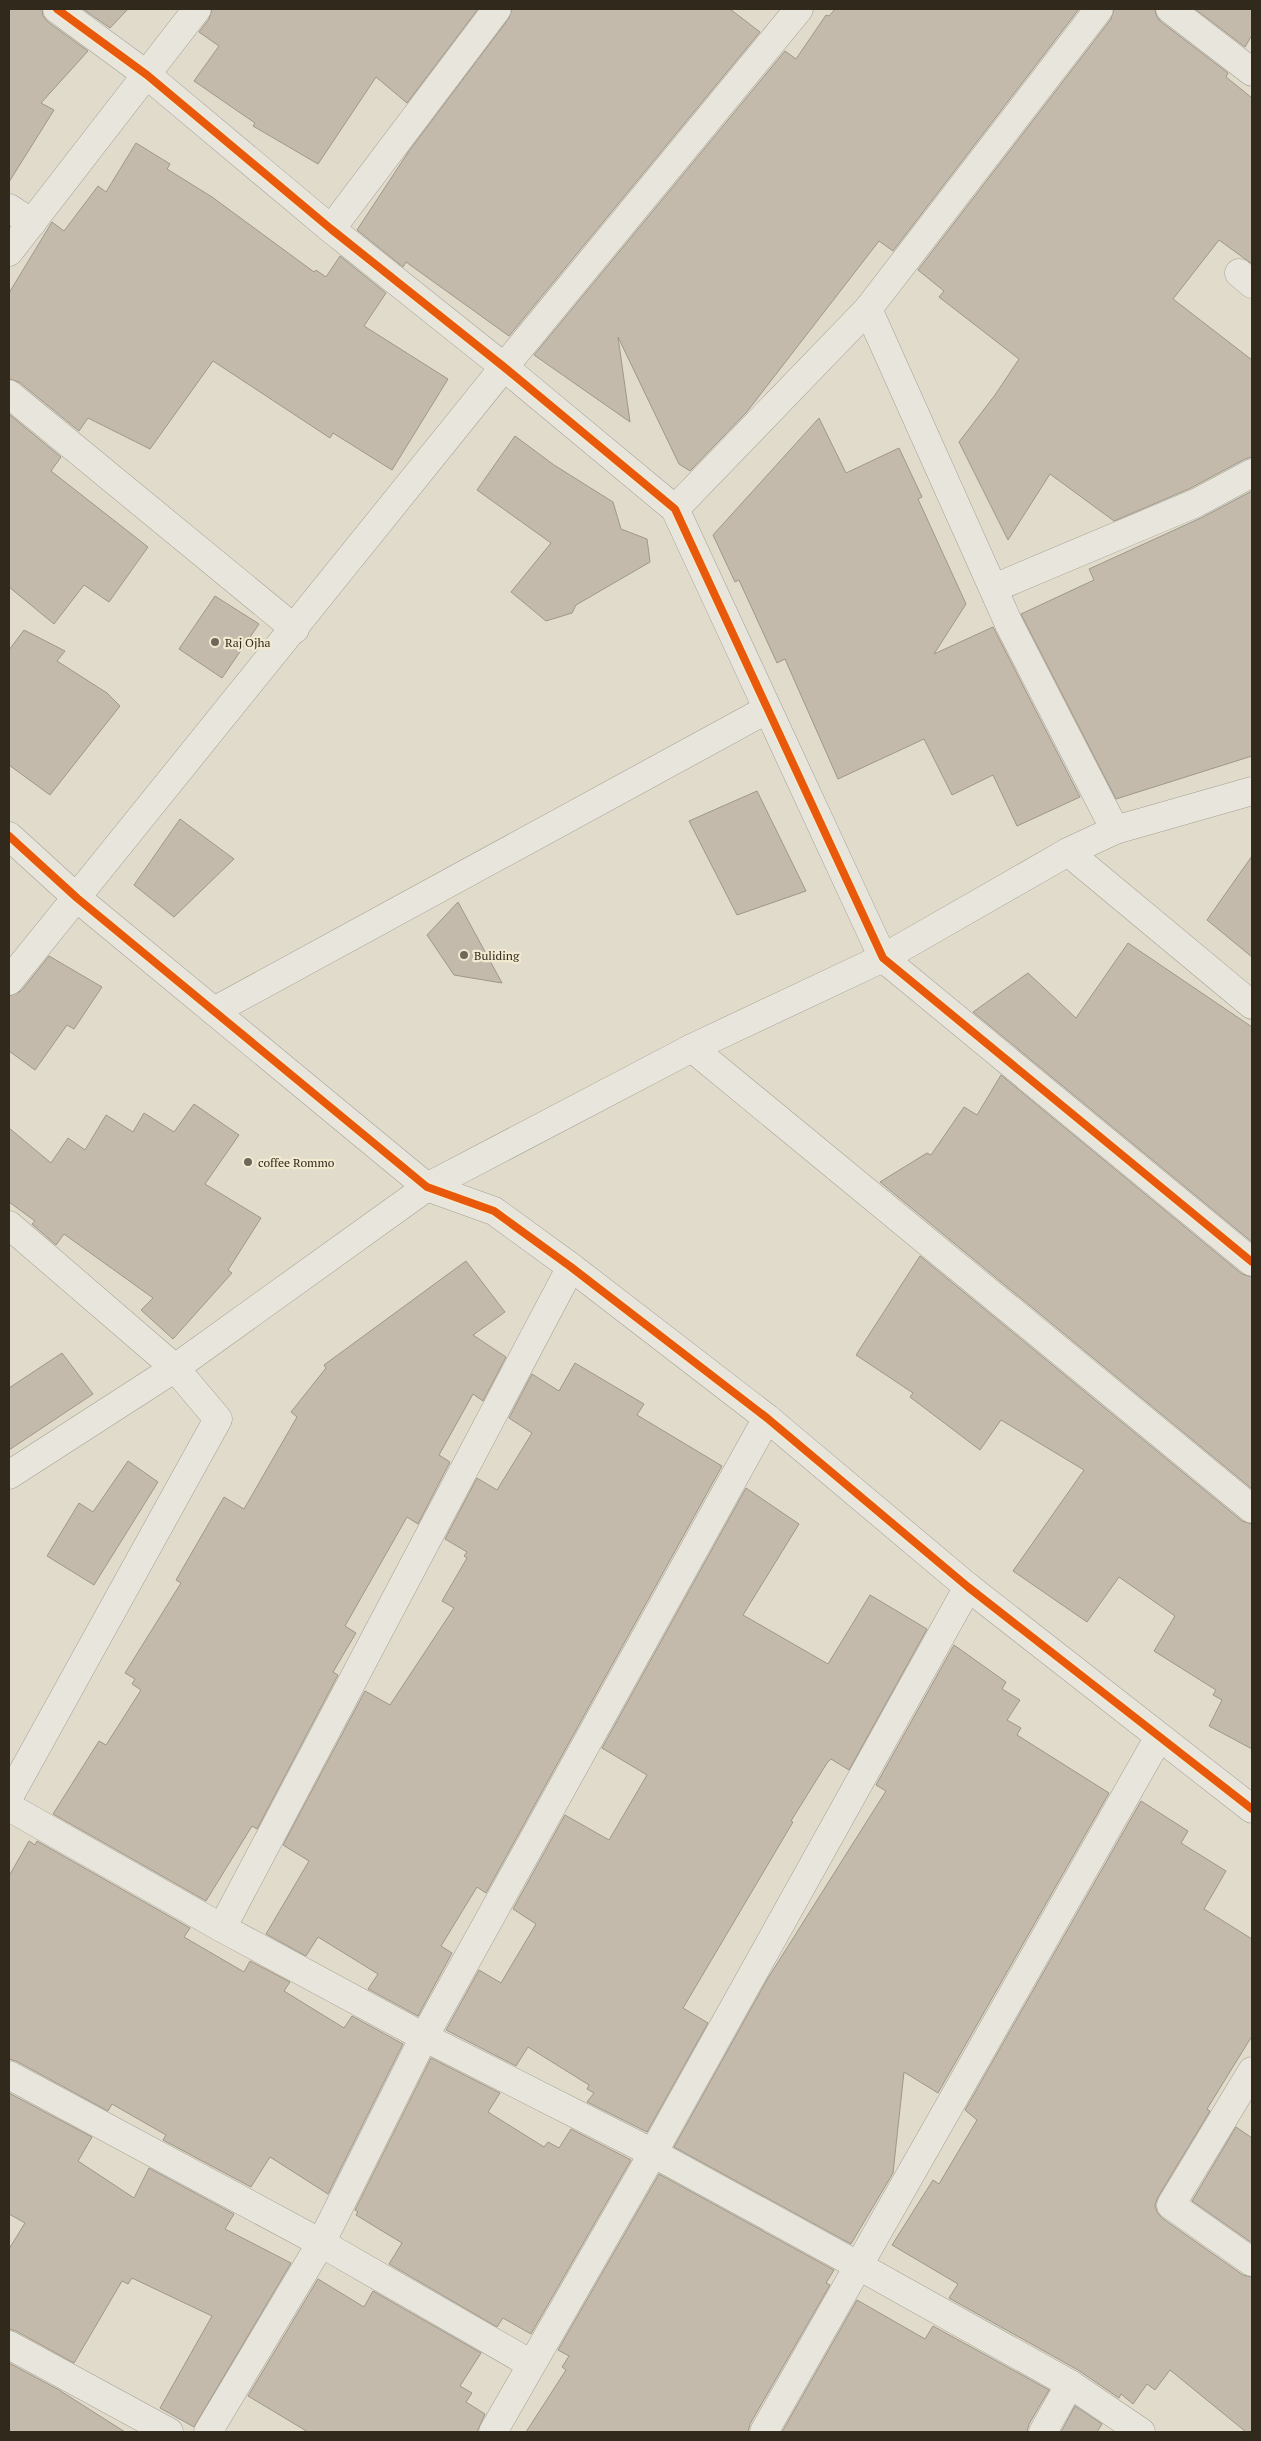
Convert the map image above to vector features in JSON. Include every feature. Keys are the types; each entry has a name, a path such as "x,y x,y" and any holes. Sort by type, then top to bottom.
{"street":[{"path":"57,9 147,75 330,229 504,367 675,509 766,710 883,958 1252,1262"},
{"path":"9,252 197,9"},
{"path":"330,229 497,9"},
{"path":"9,981 504,367 798,9"},
{"path":"675,509 868,309 1099,9"},
{"path":"1170,9 1248,60"},
{"path":"9,208 32,223"},
{"path":"868,309 1009,624 1115,830"},
{"path":"9,394 295,628"},
{"path":"994,588 1196,503 1252,473"},
{"path":"214,1011 766,710"},
{"path":"9,1475 175,1368 428,1187 692,1048 883,958 1068,852 1115,830 1252,791"},
{"path":"9,836 77,898 428,1187 494,1210 571,1267 767,1418 968,1587 1252,1808"},
{"path":"1068,852 1252,1005"},
{"path":"692,1048 1252,1508"},
{"path":"9,1225 175,1368 218,1418 9,1797"},
{"path":"222,1928 571,1267"},
{"path":"208,2432 321,2243 424,2037 767,1418"},
{"path":"492,2432 653,2153 968,1587"},
{"path":"764,2432 1159,1737"},
{"path":"9,1807 222,1928 424,2037 653,2153 859,2266 1070,2384 1141,2432"},
{"path":"1252,2071 1171,2205 1252,2262"},
{"path":"9,2075 321,2243 531,2364"},
{"path":"9,2346 169,2432"},
{"path":"1043,2432 1070,2384"}],"building":[{"path":"9,9 42,9 43,16 48,22 88,51 41,103 54,110 9,182"},
{"path":"83,9 128,9 110,28"},
{"path":"212,9 478,9 407,103 376,77 318,164 253,126 255,123 194,81 219,46 199,32 209,19"},
{"path":"512,9 730,9 760,32 509,336 406,262 403,267 357,230 409,151 509,18"},
{"path":"835,9 1079,9 893,251 879,241 746,413 690,471 679,464 618,337 630,422 534,355 785,51 796,59 826,15 829,16"},
{"path":"1114,9 1155,9 1160,21 1228,73 1226,77 1252,98 1252,264 1219,240 1173,299 1252,360 1252,457 1189,489 1114,521 1050,474 1008,540 959,442 995,395 1019,359 939,297 944,291 918,270 1111,19"},
{"path":"1195,9 1252,9 1252,35 1245,47"},
{"path":"136,143 170,164 167,169 212,197 314,272 316,270 326,277 340,256 386,293 364,326 448,379 392,470 333,433 330,438 213,361 150,449 88,418 79,431 19,382 9,379 9,293 52,222 64,231 98,186 106,192"},
{"path":"9,414 61,457 51,471 148,547 109,602 84,585 54,624 9,587"},
{"path":"819,418 846,473 899,448 922,497 918,499 966,604 934,654 993,627 1080,797 1017,826 993,775 952,795 924,739 838,779 785,659 777,663 739,580 735,582 713,535"},
{"path":"515,436 554,465 613,502 621,529 647,539 650,562 576,605 572,613 546,621 511,592 551,543 477,490"},
{"path":"1252,491 1252,756 1116,799 1021,614 1094,580 1089,569 1203,517"},
{"name":"Raj Ojha","path":"215,596 259,624 222,678 179,649"},
{"path":"24,630 65,651 57,661 107,693 120,706 50,795 9,765 9,650"},
{"path":"757,791 806,891 737,915 689,821"},
{"path":"180,819 234,859 174,917 134,885"},
{"path":"1252,856 1252,957 1207,920"},
{"name":"Buliding","path":"458,902 502,983 454,975 427,935"},
{"path":"1128,943 1252,1027 1252,1242 973,1012 1028,973 1076,1018"},
{"path":"49,956 102,987 74,1029 67,1025 35,1070 9,1051 9,996 21,991"},
{"path":"1001,1075 1242,1274 1252,1277 1252,1489 880,1182 927,1153 931,1155 964,1107 977,1115"},
{"path":"194,1104 239,1135 205,1184 261,1218 228,1270 232,1273 173,1339 141,1310 153,1298 64,1234 56,1245 32,1224 35,1221 9,1202 9,1128 51,1163 68,1138 85,1150 106,1115 133,1132 144,1113 174,1132"},
{"path":"920,1256 1242,1521 1252,1524 1252,1749 1209,1726 1222,1700 1213,1695 1216,1690 1154,1651 1175,1616 1119,1577 1087,1622 1013,1571 1084,1470 1001,1420 980,1450 910,1397 913,1393 856,1355"},
{"path":"466,1261 505,1312 473,1335 506,1357 483,1401 473,1394 439,1455 450,1462 418,1524 407,1517 345,1626 356,1633 333,1672 338,1675 257,1829 252,1826 206,1901 53,1814 99,1741 106,1745 141,1690 132,1684 135,1679 125,1673 181,1583 176,1580 224,1497 244,1509 297,1417 291,1412 326,1368 324,1365"},
{"path":"62,1353 93,1394 9,1450 9,1388"},
{"path":"575,1363 644,1404 637,1415 722,1466 486,1893 477,1887 441,1946 452,1953 418,2016 368,1989 378,1974 318,1937 306,1956 266,1934 309,1861 283,1845 365,1691 390,1705 454,1608 442,1601 467,1558 464,1556 467,1552 445,1539 477,1478 497,1490 532,1433 509,1418 532,1374 559,1391"},
{"path":"128,1461 158,1482 94,1585 47,1556 79,1503 93,1512"},
{"path":"746,1488 799,1524 743,1615 828,1664 870,1595 927,1629 849,1770 831,1759 827,1763 791,1821 793,1822 683,2008 708,2023 647,2132 587,2102 594,2093 587,2089 589,2085 528,2047 516,2066 446,2030 479,1970 501,1983 536,1924 513,1909 565,1815 609,1840 647,1775 602,1748"},
{"path":"954,1645 1006,1682 1002,1689 1020,1700 1007,1720 1021,1728 1017,1735 1109,1793 938,2093 904,2072 893,2173 851,2244 674,2147 768,1978 886,1791 876,1785"},
{"path":"1141,1801 1188,1831 1181,1843 1226,1871 1204,1909 1252,1939 1252,2036 1207,2109 1210,2111 1155,2205 1157,2212 1162,2218 1243,2275 1252,2277 1252,2432 1246,2432 1170,2370 1155,2390 1147,2384 1133,2404 1121,2394 1119,2398 1078,2370 949,2298 958,2284 892,2245 933,2180 939,2184 977,2120 965,2110"},
{"path":"29,1841 35,1845 37,1841 190,1928 184,1937 244,1972 250,1961 290,1982 284,1991 344,2028 352,2016 403,2044 328,2194 270,2157 251,2187 163,2140 166,2135 112,2104 108,2111 9,2059 9,1876"},
{"path":"431,2058 500,2093 488,2112 544,2147 548,2142 559,2148 571,2129 631,2160 531,2334 503,2318 497,2327 389,2264 402,2243 356,2215 358,2212 355,2210"},
{"path":"9,2093 92,2137 78,2161 134,2198 149,2168 234,2214 225,2229 291,2263 194,2427 160,2408 212,2316 132,2278 128,2284 122,2281 74,2363 9,2329 9,2249 25,2223 9,2214"},
{"path":"1236,2127 1252,2138 1252,2243 1192,2201"},
{"path":"659,2174 834,2270 826,2283 830,2285 750,2424 748,2432 526,2432 566,2370 562,2367 569,2356 558,2350"},
{"path":"318,2279 364,2307 373,2291 481,2353 460,2386 472,2393 466,2402 485,2414 477,2432 308,2432 248,2396"},
{"path":"857,2300 925,2339 933,2326 1049,2390 1029,2424 1027,2432 782,2432"},
{"path":"9,2363 59,2390 125,2432 9,2432"},
{"path":"1075,2406 1102,2424 1097,2432 1061,2432"}],"cycle path":[{"path":"57,9 147,75 331,229 504,367 675,509 883,958 1252,1262"},
{"path":"9,836 77,898 427,1187 494,1211 571,1267 767,1418 968,1587 1252,1809"}],"place":[{"name":"Raj Ojha","path":"215,642"},
{"name":"Buliding","path":"464,955"},
{"name":"coffee Rommo","path":"248,1162"}]}
